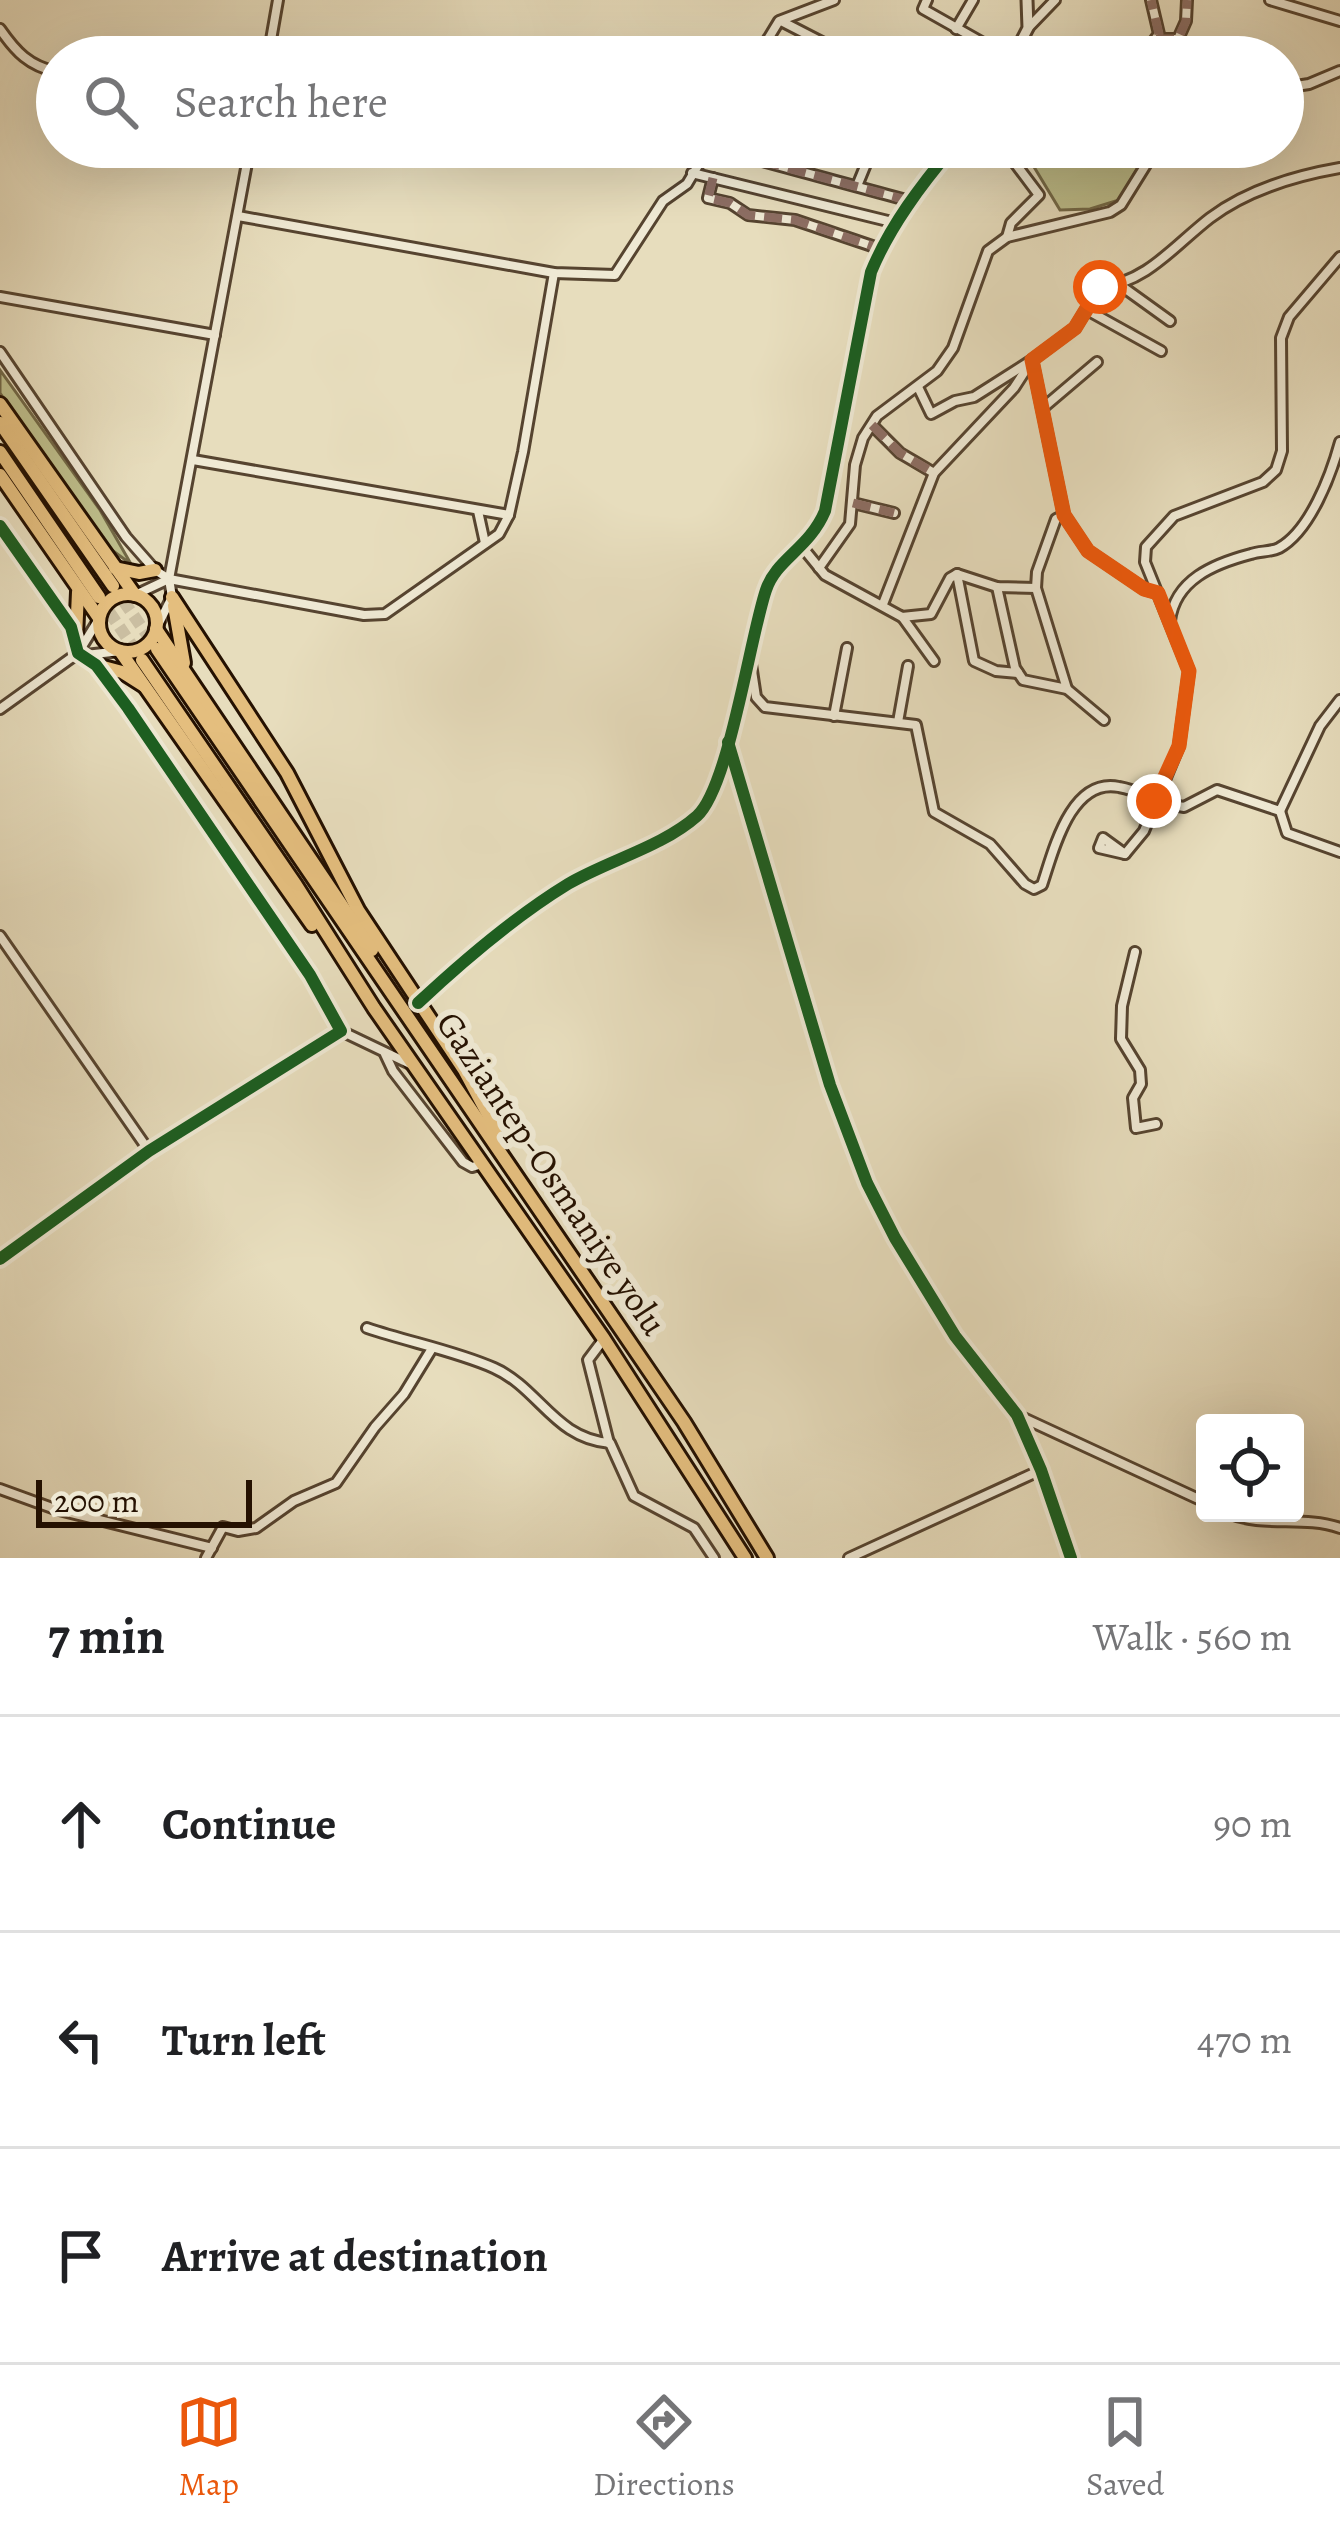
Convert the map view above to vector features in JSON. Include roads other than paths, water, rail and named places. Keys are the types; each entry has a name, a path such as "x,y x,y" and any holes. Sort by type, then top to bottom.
{"highway":[{"path":"0,404 113,567 135,595 150,605 156,628 327,880 373,952 390,989"},
{"path":"0,423 113,586"},
{"path":"0,452 99,597"},
{"path":"0,475 99,618 103,638 120,651 152,693 344,974 374,1008"},
{"path":"113,567 139,573 154,570"},
{"path":"76,585 80,599 76,638"},
{"path":"99,618 112,599 135,595"},
{"path":"172,597 188,675"},
{"path":"172,597 287,773 364,921 464,1070 493,1124 501,1154"},
{"path":"120,651 143,648 156,628"},
{"name":"Gaziantep-Osmaniye yolu","path":"157,649 684,1422 767,1558"},
{"name":"Gaziantep-Osmaniye yolu","path":"142,660 374,1008 604,1339 745,1558"},
{"path":"96,665 122,672 152,693"}],"street":[{"path":"272,36 278,0"},
{"path":"769,36 779,21 834,0"},
{"path":"927,0 923,9 970,36"},
{"path":"956,29 974,0"},
{"path":"1027,0 1028,28"},
{"path":"1023,36 1055,0"},
{"path":"1151,0 1158,36"},
{"path":"1179,36 1187,0"},
{"path":"1270,0 1340,21"},
{"path":"779,21 814,36"},
{"path":"0,29 17,53 36,67"},
{"path":"1304,85 1340,71"},
{"path":"156,628 172,597 169,579 246,168"},
{"path":"238,216 554,273 615,275 663,201 687,184 695,168"},
{"path":"789,168 910,201"},
{"path":"857,186 864,168"},
{"path":"418,1003 489,940 568,884 677,830 701,813 728,742 771,578 803,548 825,511 866,296 881,249 934,168"},
{"path":"1007,237 1011,223 1039,195 1019,168"},
{"path":"819,568 845,533 863,438 937,371 952,348 988,251 1007,237 1110,212 1121,205 1144,168"},
{"path":"918,387 931,413 974,398 1075,328 1100,287 1120,285 1175,250 1209,218 1281,182 1340,169"},
{"path":"692,173 896,224"},
{"path":"713,178 708,198 730,203 748,215 795,220 881,249"},
{"path":"1125,854 1144,831 1179,746 1189,671 1145,562 1146,547 1185,510 1263,482 1276,470 1282,451 1282,338 1289,316 1340,257"},
{"path":"0,352 126,537 154,570 169,579 364,615 385,614 499,534 509,515 554,273"},
{"path":"1120,285 1170,321"},
{"path":"0,297 215,335"},
{"path":"1087,310 1162,351"},
{"path":"1032,360 1064,515 1088,551 1144,589 1158,593"},
{"path":"884,604 934,473 1014,388 1032,360"},
{"path":"1044,407 1096,362"},
{"path":"872,425 901,453 934,473"},
{"path":"1170,623 1173,598 1192,579 1220,564 1277,549 1295,534 1323,493 1340,442"},
{"path":"194,460 509,515"},
{"path":"853,503 894,513"},
{"path":"478,511 485,543"},
{"path":"1064,515 1056,519 1036,588 1066,689"},
{"path":"0,526 76,638 78,653 96,665 310,975 341,1031 413,1064"},
{"path":"803,548 825,575 902,617 934,661"},
{"path":"902,617 931,614 950,578 957,574 997,586 1036,588"},
{"path":"957,574 974,661 996,671 1018,673"},
{"path":"135,595 169,579"},
{"path":"997,586 1023,680 1066,689 1104,720"},
{"path":"0,709 78,653 99,618"},
{"path":"834,716 847,648"},
{"path":"751,650 756,698 765,706 916,725 934,812 991,844 1034,889 1042,885 1060,827 1089,794 1118,787 1184,807 1217,790 1280,811"},
{"path":"78,653 120,651"},
{"path":"898,722 908,666"},
{"path":"1340,700 1320,726 1280,811 1288,832 1340,852"},
{"path":"728,742 830,1085 867,1183 955,1336 1017,1415 1071,1558"},
{"path":"0,936 149,1151"},
{"path":"1135,952 1122,1006 1121,1039 1140,1070 1141,1084 1133,1098 1136,1128 1156,1124"},
{"path":"0,1259 149,1151 341,1031"},
{"path":"386,1054 393,1071 463,1162 472,1167 482,1164"},
{"path":"367,1328 494,1368 568,1431 610,1443"},
{"path":"604,1339 588,1360 610,1443 634,1496 694,1528 713,1558"},
{"path":"206,1558 223,1527 256,1528 294,1501 336,1483 404,1394 431,1350"},
{"path":"1017,1415 1196,1498"},
{"path":"849,1558 1041,1470"},
{"path":"0,1489 55,1509 212,1548"},
{"path":"1304,1519 1340,1528"}],"tunnel":[{"path":"113,586 157,649"},
{"path":"99,597 142,660"}]}
